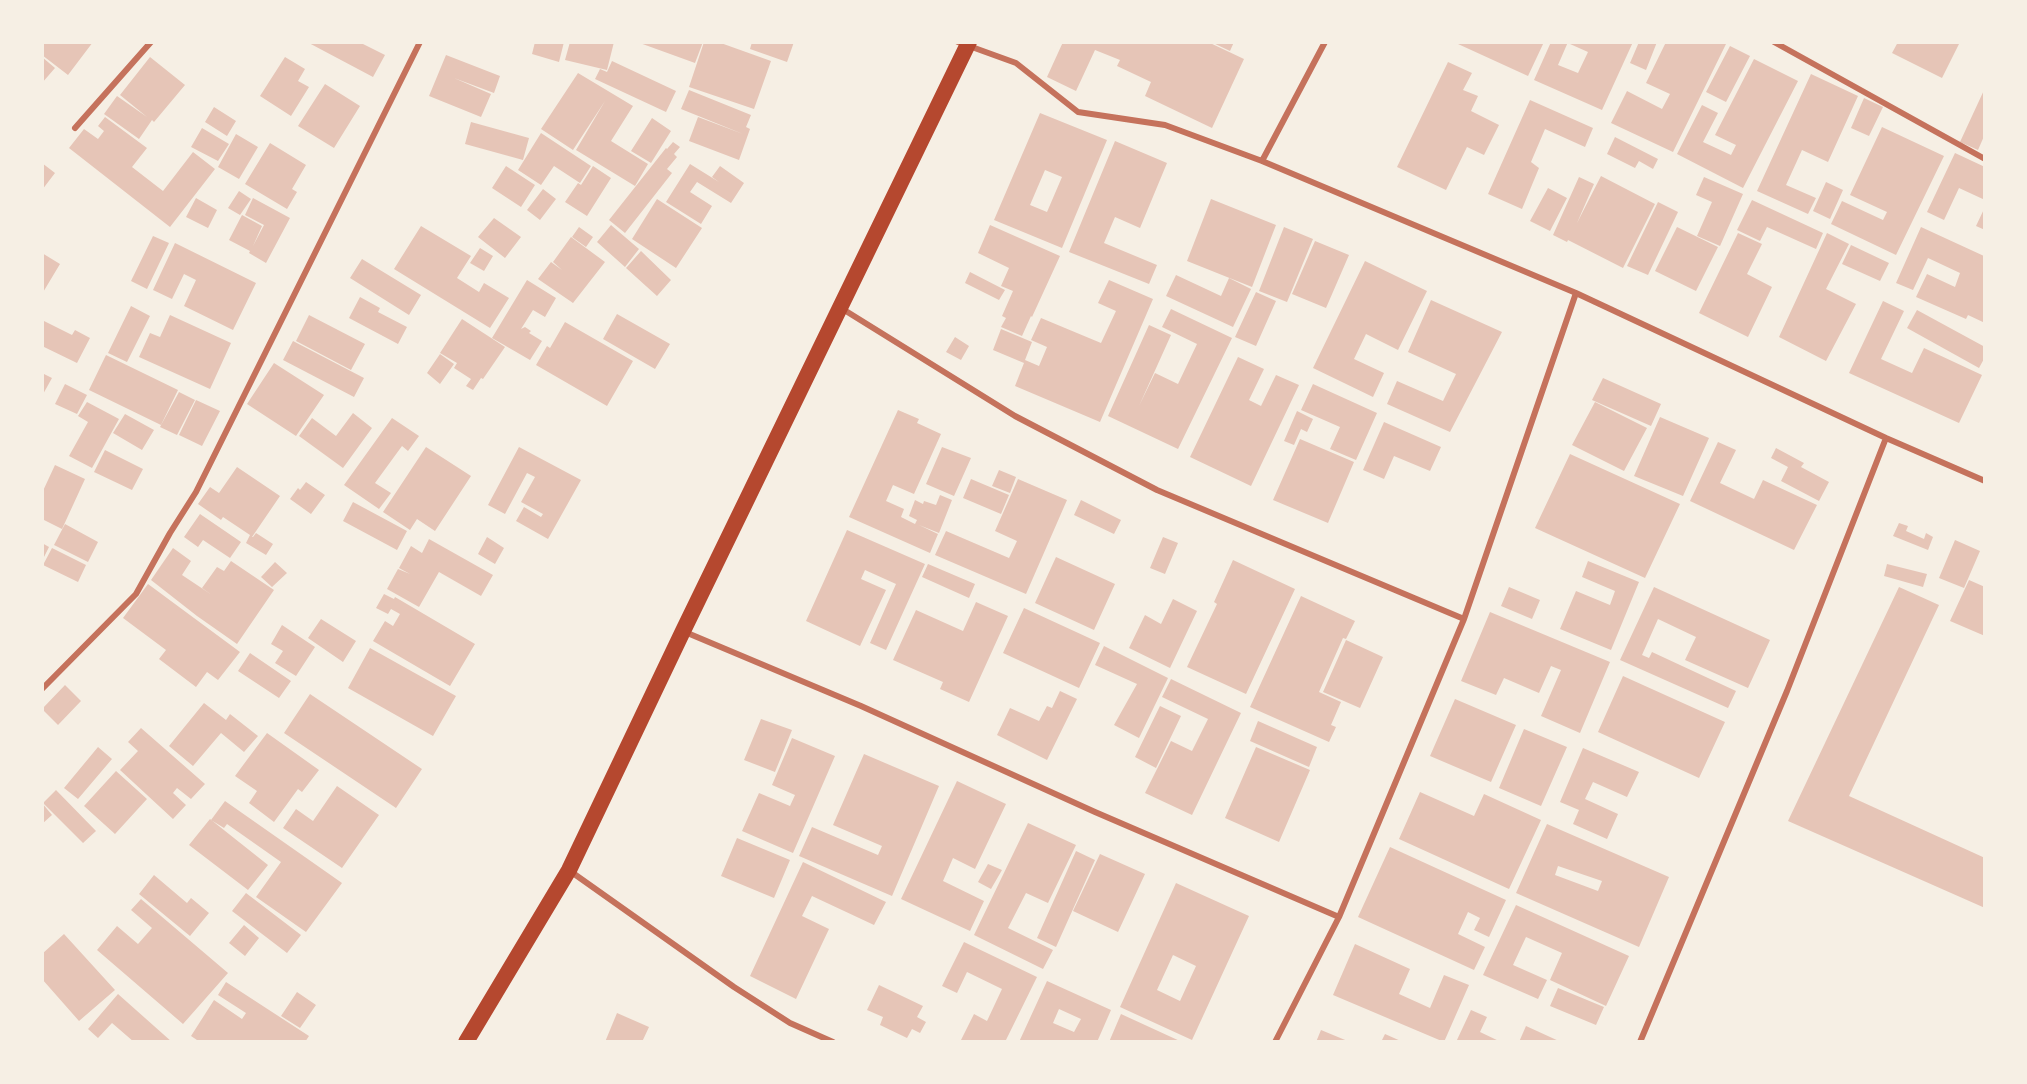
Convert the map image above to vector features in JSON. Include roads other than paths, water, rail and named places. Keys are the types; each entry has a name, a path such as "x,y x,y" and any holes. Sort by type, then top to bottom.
{"highway":[{"path":"466,1042 569,870 841,308 965,43"}],"street":[{"path":"75,128 151,42"},
{"path":"42,689 136,594 196,492 420,42"},
{"path":"1262,161 1325,42"},
{"path":"1774,42 1985,159"},
{"path":"965,43 1016,63 1078,112 1165,124 1262,161 1576,293 1985,482"},
{"path":"1275,1042 1339,917 1464,619 1576,293"},
{"path":"841,308 1015,416 1156,490 1464,619"},
{"path":"1640,1042 1787,691 1886,438"},
{"path":"683,631 861,706 1095,812 1339,917"},
{"path":"569,870 734,987 790,1023 833,1042"}]}
